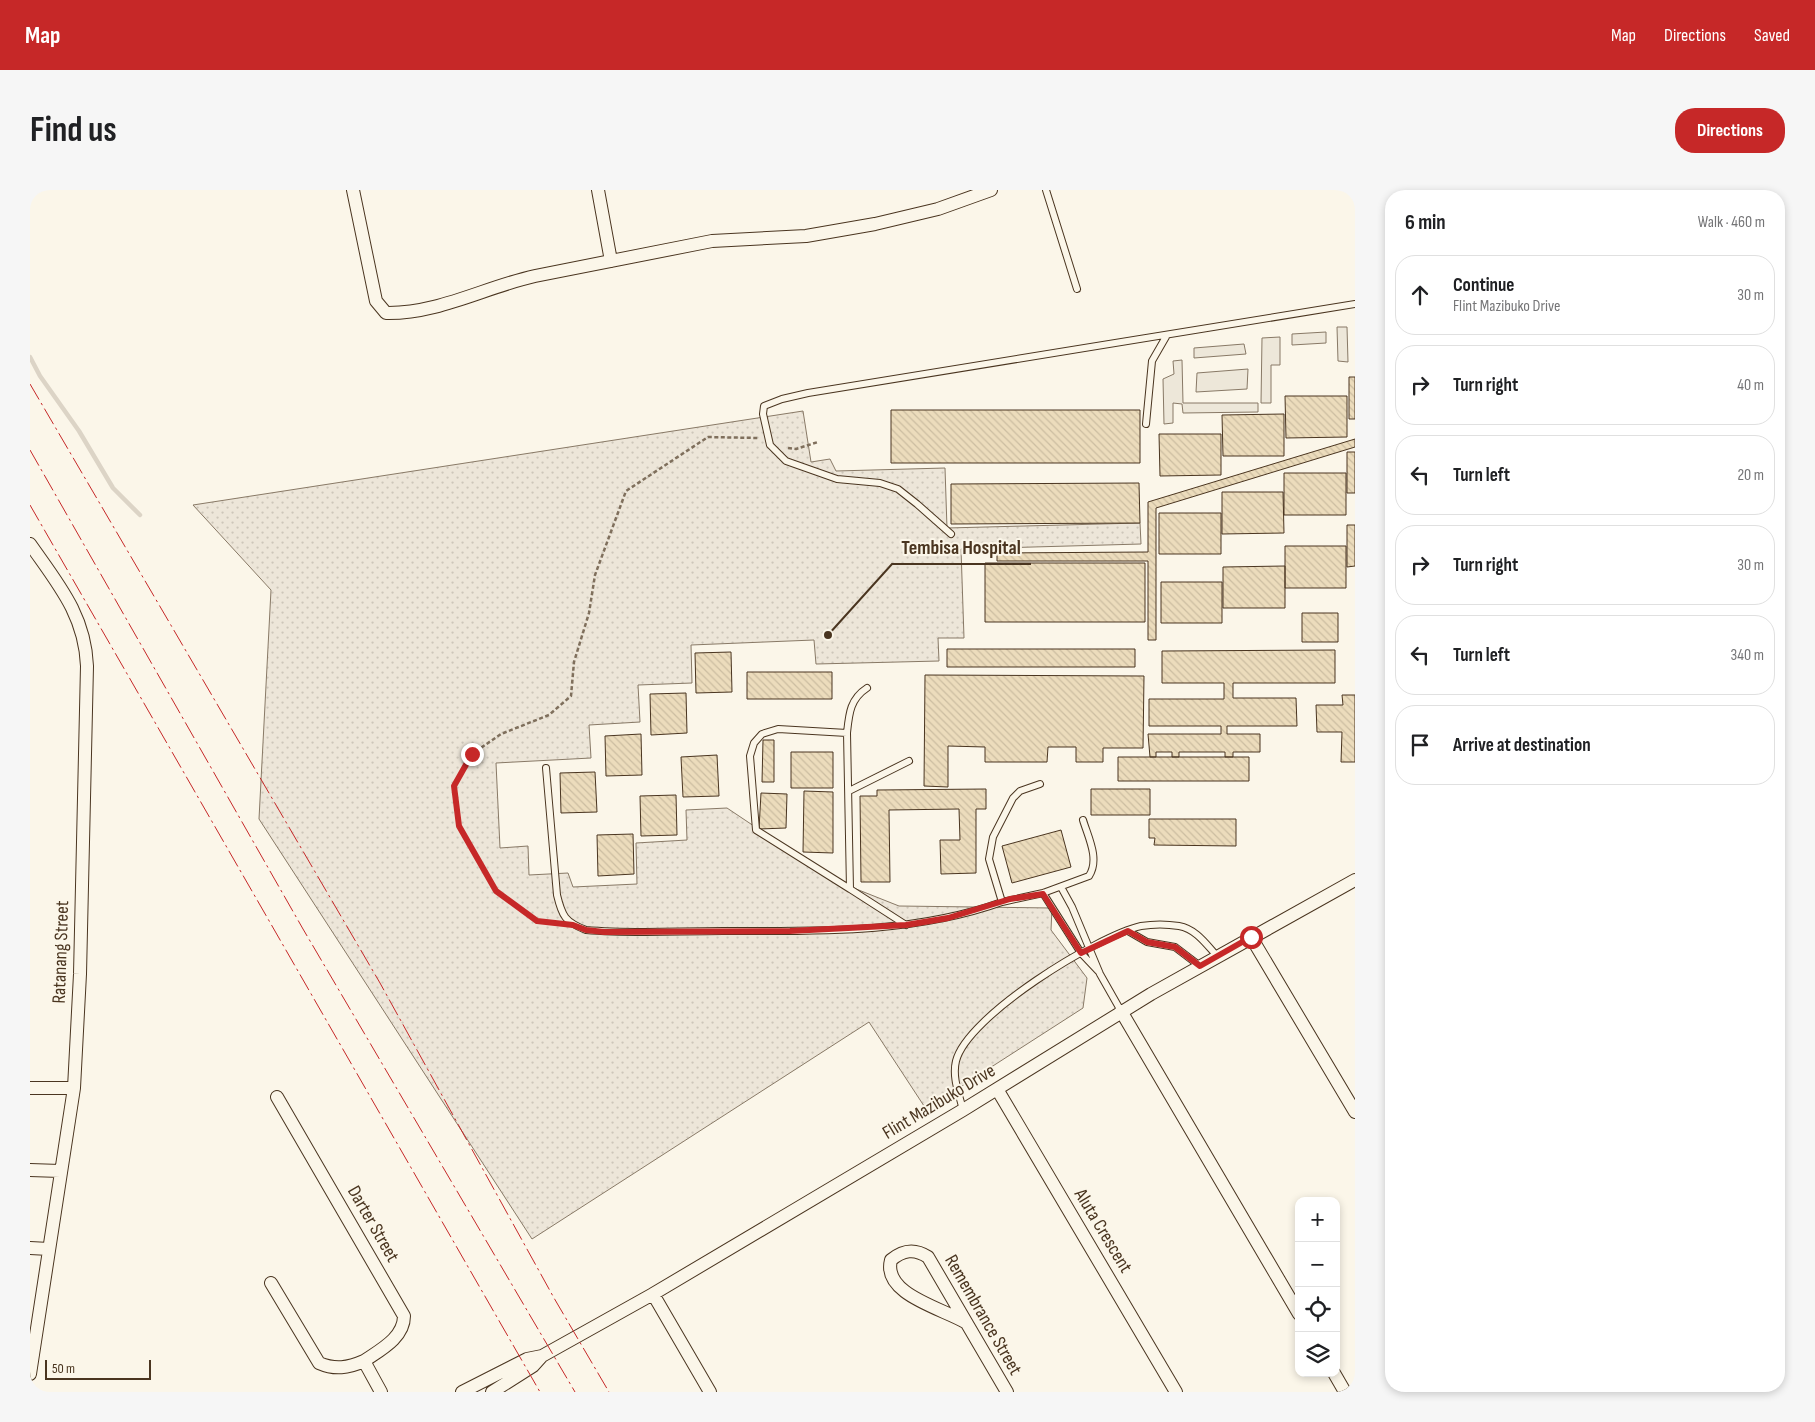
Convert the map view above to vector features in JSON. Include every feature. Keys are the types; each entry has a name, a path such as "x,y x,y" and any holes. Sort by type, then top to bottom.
{"street":[{"path":"353,190 376,301 386,313 411,313 436,307 506,282 712,241 806,236 875,224 938,208 991,190"},
{"path":"598,190 611,261"},
{"name":"Ratanang Street","path":"30,544 67,597 83,631 86,649 80,974 74,1088 49,1249 33,1332 30,1374"},
{"name":"Flint Mazibuko Drive","path":"492,1392 529,1369 542,1356 653,1294 963,1110 1121,1011 1355,880"},
{"path":"1251,937 1355,1112"},
{"path":"1121,1011 1295,1307"},
{"path":"30,1088 74,1088"},
{"name":"Aluta Crescent","path":"997,1089 1176,1392"},
{"name":"Darter Street","path":"271,1283 319,1363 327,1367 342,1368 364,1361 397,1336 402,1329 404,1316 277,1097"},
{"path":"30,1170 60,1171"},
{"path":"30,1248 49,1249"},
{"name":"Remembrance Street","path":"965,1322 922,1302 894,1284 888,1269 891,1260 907,1250 918,1251 928,1257 1006,1392"},
{"path":"653,1294 710,1392"},
{"name":"Flint Mazibuko Drive","path":"462,1392 527,1359 542,1356"},
{"path":"364,1361 380,1392"},
{"path":"1336,1377 1345,1392"}],"lane":[{"path":"1046,190 1077,289"},
{"path":"951,534 918,504 898,490 880,483 837,479 804,468 778,455 768,439 763,410 767,404 782,399 992,361 1355,304"},
{"path":"1146,424 1152,361 1167,335"},
{"path":"850,888 847,733 854,698 867,688"},
{"path":"847,733 778,729 762,734 754,743 750,756 756,830 906,925"},
{"path":"849,791 909,761"},
{"path":"546,768 557,895 562,914 573,925 586,930 624,932 790,931 906,925 948,918 1002,902 1043,894 1081,880 1093,870 1094,857 1083,820"},
{"path":"1002,902 989,859 993,837 1013,798 1020,791 1040,784"},
{"path":"1061,887 1091,949 1100,974 1121,1011"},
{"path":"1043,894 1081,953 1100,974"},
{"path":"963,1110 955,1070 960,1050 989,1018 1032,983 1081,953 1128,931 1157,924 1180,927 1198,935 1217,956"},
{"path":"1128,931 1147,942 1175,947 1200,966"}],"path":[{"path":"573,925 537,921 496,891 459,826 454,786 472,754 501,734 549,715 571,696 574,662 589,613 595,575 626,491 708,437 768,439 780,448 796,449 818,442"}],"shaded area":[{"path":"1337,327 1347,327 1348,362 1338,361"},
{"path":"1326,332 1326,343 1292,345 1292,334"},
{"path":"1280,337 1280,365 1271,365 1271,403 1261,403 1262,338"},
{"path":"1244,344 1246,354 1194,358 1194,348"},
{"path":"1182,360 1183,403 1258,403 1258,412 1183,413 1182,404 1173,403 1173,423 1164,424 1163,379 1174,374 1173,361"},
{"path":"1248,369 1247,389 1196,392 1197,373"},
{"path":"803,411 811,462 830,459 836,471 945,468 947,528 1140,523 1141,544 961,549 964,638 938,638 939,661 816,664 814,640 691,645 692,683 638,685 640,722 589,725 591,758 496,763 500,848 528,846 529,875 568,873 573,887 637,884 636,843 687,840 686,810 727,808 836,881 899,906 1052,908 1051,930 1087,978 1083,1008 926,1109 869,1022 532,1239 259,819 271,590 193,505"}],"building":[{"path":"1349,377 1355,377 1355,419 1349,419"},
{"path":"1285,396 1347,396 1347,437 1286,438"},
{"path":"891,410 1140,410 1140,463 891,463"},
{"path":"1284,414 1284,456 1223,456 1222,415"},
{"path":"1159,434 1221,434 1221,475 1160,476"},
{"path":"1355,439 1355,447 1156,508 1156,640 1148,640 1148,561 997,561 997,553 1148,552 1148,502"},
{"path":"1347,452 1355,452 1355,493 1347,493"},
{"path":"1284,473 1346,473 1346,515 1284,515"},
{"path":"1139,483 1140,523 951,524 951,484"},
{"path":"1222,492 1283,492 1284,533 1222,534"},
{"path":"1159,513 1221,513 1221,554 1159,554"},
{"path":"1347,525 1355,525 1355,566 1347,567"},
{"path":"1285,546 1346,546 1346,588 1285,588"},
{"path":"985,563 1145,563 1145,622 985,622"},
{"path":"1285,566 1285,608 1223,608 1223,567"},
{"path":"1161,582 1222,582 1222,623 1161,623"},
{"path":"1302,613 1338,613 1338,642 1302,642"},
{"path":"947,649 1135,649 1135,667 947,667"},
{"path":"1335,650 1335,683 1233,683 1233,698 1296,698 1297,726 1227,726 1227,734 1260,734 1260,752 1233,752 1233,757 1225,757 1225,752 1179,752 1179,757 1172,757 1172,752 1156,752 1156,757 1150,757 1148,734 1221,734 1221,726 1149,726 1149,699 1224,699 1224,683 1162,683 1162,651"},
{"path":"731,652 732,692 696,693 695,653"},
{"path":"747,672 832,672 832,699 747,699"},
{"path":"925,675 1144,676 1143,748 1103,748 1103,762 1076,762 1076,747 1048,747 1047,762 985,762 985,747 948,746 948,787 924,786"},
{"path":"686,693 687,733 651,735 650,694"},
{"path":"1342,695 1355,695 1355,762 1341,762 1342,732 1317,732 1316,705 1343,705"},
{"path":"641,734 642,775 606,776 605,736"},
{"path":"763,740 774,740 774,782 762,782"},
{"path":"791,752 833,752 833,788 791,788"},
{"path":"717,755 719,796 683,797 681,757"},
{"path":"1118,757 1249,757 1249,781 1118,781"},
{"path":"595,772 597,812 561,813 560,773"},
{"path":"986,789 986,809 976,809 976,873 941,874 940,840 960,840 959,809 889,810 890,882 861,882 860,796 877,796 877,790"},
{"path":"1091,789 1150,789 1150,815 1091,815"},
{"path":"804,791 833,792 833,853 803,852"},
{"path":"761,793 787,794 786,828 759,829"},
{"path":"676,795 677,835 641,836 640,796"},
{"path":"1149,819 1236,819 1236,846 1154,845 1155,838 1149,838"},
{"path":"1061,830 1071,867 1012,883 1002,846"},
{"path":"633,834 634,874 598,876 597,835"}],"waterway":[{"path":"30,357 40,376 79,431 113,488 140,515"}],"power":[{"path":"30,384 380,983 554,1298 609,1392"},
{"path":"30,450 303,929 575,1392"},
{"path":"30,505 540,1392"}],"place":[{"name":"Tembisa Hospital","path":"828,635"}],"route":[{"path":"472,754 454,786 459,826 496,891 537,921 573,925 586,930 604,932 790,931 882,927 948,918 980,910 1010,899 1043,894 1081,953 1120,933 1128,931 1147,942 1175,947 1200,966 1251,937"}]}
